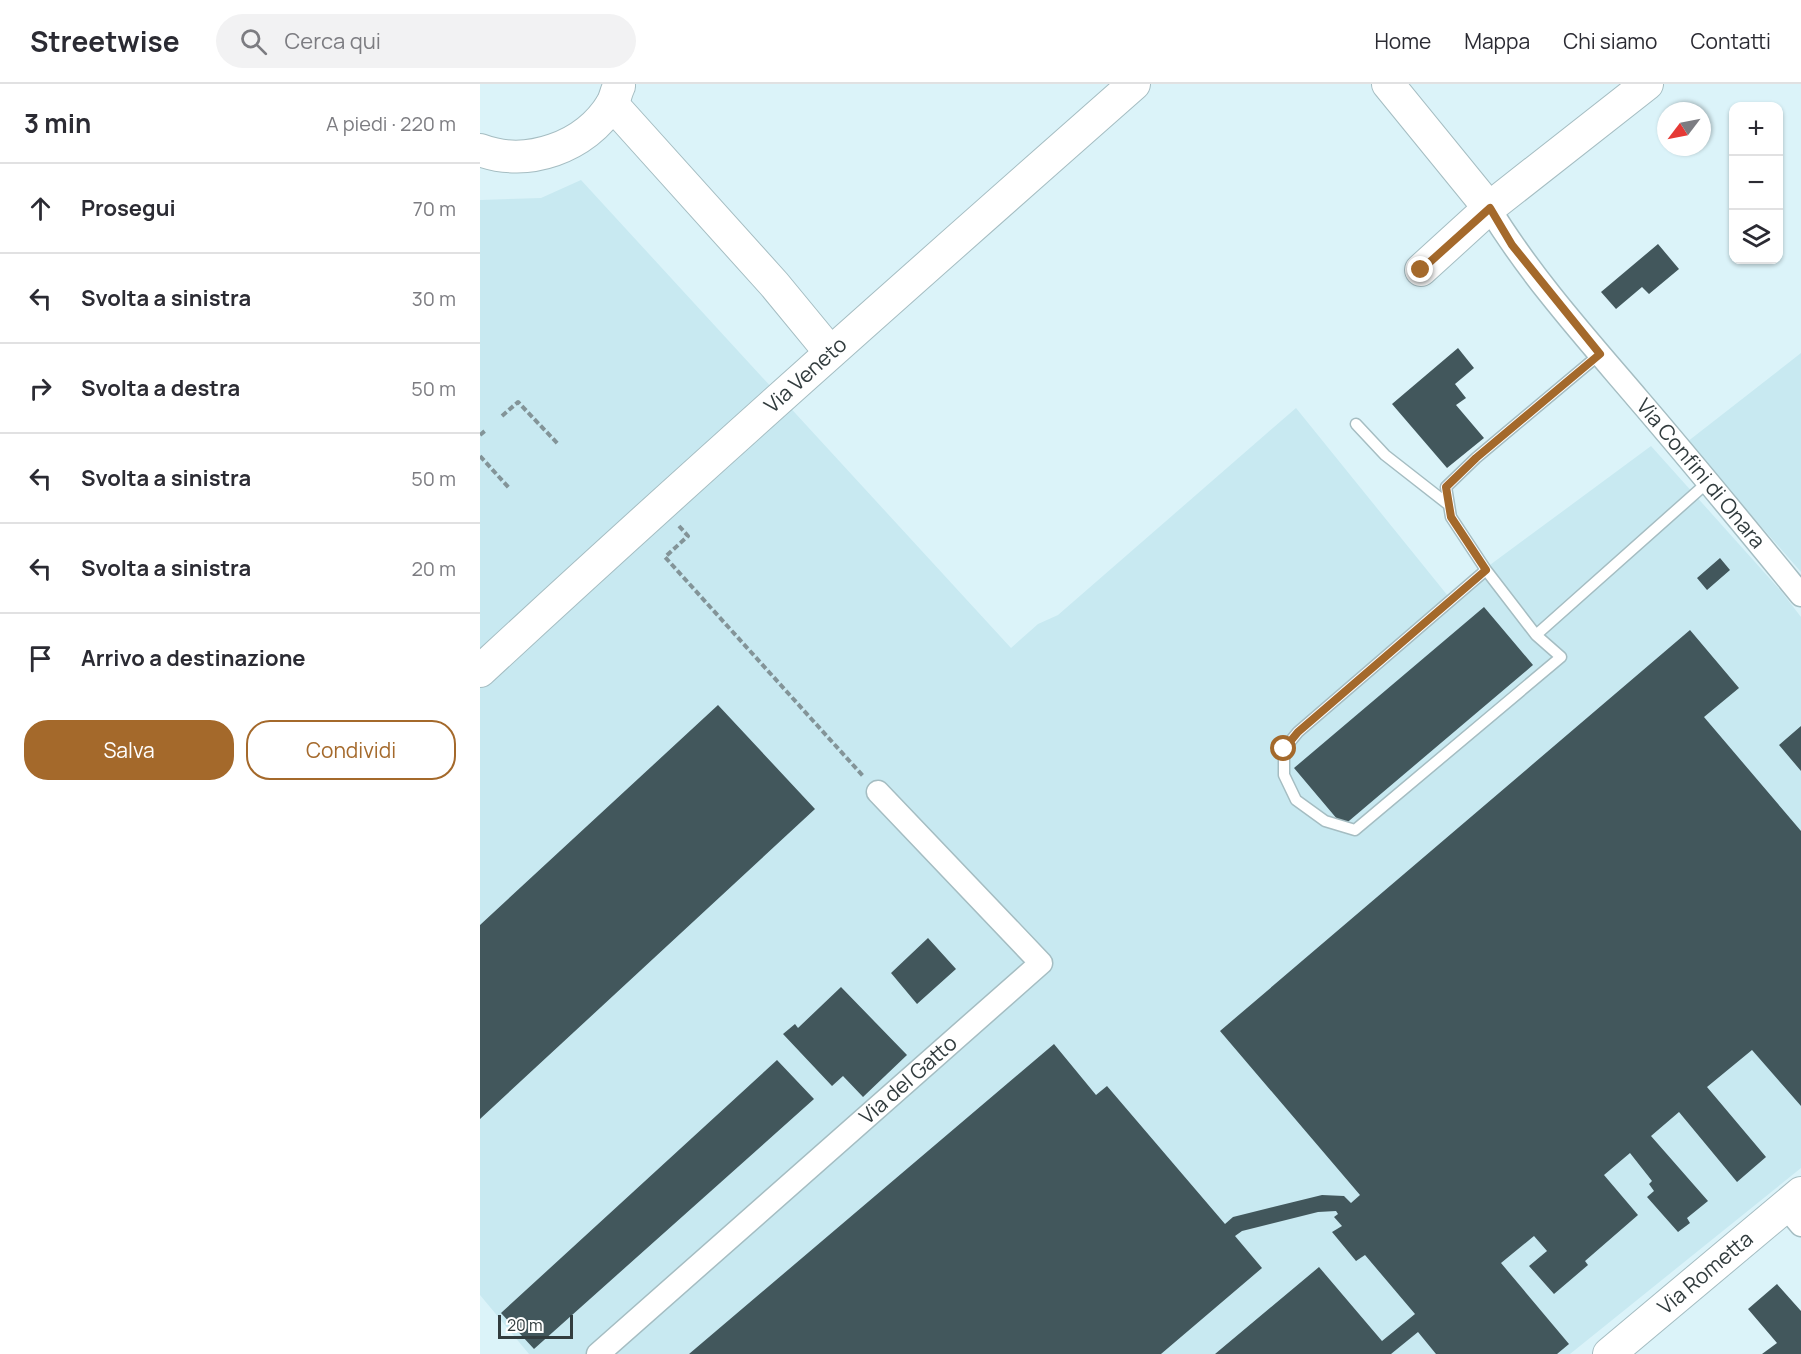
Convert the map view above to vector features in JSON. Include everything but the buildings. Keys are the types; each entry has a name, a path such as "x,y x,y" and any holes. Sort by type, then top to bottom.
{"street":[{"name":"Via Veneto","path":"480,671 830,352 1134,84"},
{"path":"1388,84 1490,208"},
{"path":"1421,270 1490,208 1647,84"},
{"path":"480,150 492,154 526,157 560,149 589,130 616,94 830,352"},
{"name":"Via Confini di Onara","path":"1490,208 1512,245 1801,595"},
{"name":"Via del Gatto","path":"598,1354 1041,963 878,792"},
{"name":"Via Rometta","path":"1609,1354 1796,1208"}],"lane":[{"path":"1486,570 1298,732 1284,749 1284,775 1296,800 1325,821 1355,830 1561,657 1536,635 1486,570 1451,517 1446,487 1476,458 1600,354"},
{"path":"1356,424 1385,454 1449,505"},
{"path":"1536,635 1709,482"}],"path":[{"path":"502,416 518,402 558,444"},
{"path":"480,435 486,430"},
{"path":"480,456 510,489"},
{"path":"661,505 688,536 665,557 878,792"}],"shaded area":[{"path":"581,180 1011,648 1038,624 1058,615 1296,408 1448,596 1651,446 1781,591 1801,617 1801,1168 1570,1354 529,1354 480,1295 480,200 541,198"},
{"path":"1801,353 1801,572 1687,442"}],"route":[{"path":"1284,749 1298,732 1486,570 1451,517 1446,487 1476,458 1600,354 1512,245 1490,208 1421,270"}]}
